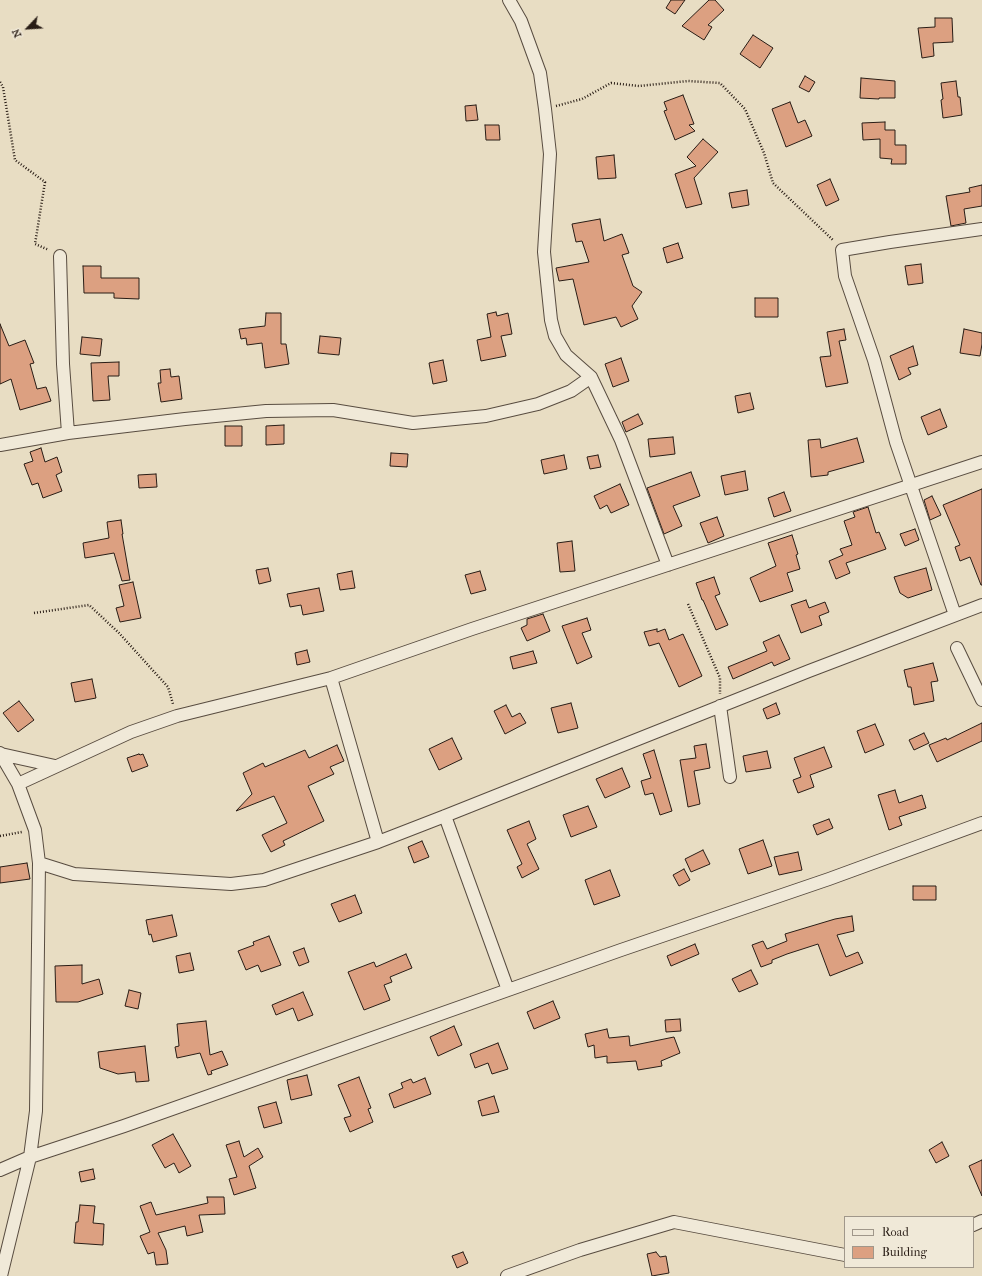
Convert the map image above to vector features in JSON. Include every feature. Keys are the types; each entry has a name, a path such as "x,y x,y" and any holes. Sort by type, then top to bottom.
{"street":[{"path":"509,0 520,21 540,73 545,109 550,154 544,252 551,320 560,346 571,360 590,377 621,440 668,565"},
{"path":"955,615 896,442 874,360 845,276 842,250 982,229"},
{"path":"60,256 63,364 68,433"},
{"path":"0,444 68,433 266,411 333,410 413,423 486,416 538,404 570,391 590,377"},
{"path":"18,784 131,732 177,716 331,678 472,629 982,462"},
{"path":"39,863 74,874 231,884 264,880 378,842 720,706 982,605"},
{"path":"957,648 982,700"},
{"path":"331,678 378,842"},
{"path":"720,706 730,778"},
{"path":"0,754 55,766"},
{"path":"0,754 18,784 35,830 39,863 36,1111 30,1157 1,1276"},
{"path":"445,816 508,990"},
{"path":"0,1170 30,1157 132,1124 613,952 829,879 982,823"},
{"path":"507,1276 580,1250 674,1222 844,1255"}],"path":[{"path":"545,109 582,99 611,83 639,86 688,81 720,83 745,109 764,153 773,183 842,250"},
{"path":"0,82 3,87 15,160 45,182 35,244 60,256"},
{"path":"688,604 720,678 720,706"},
{"path":"34,612 89,605 119,633 168,687 177,716"},
{"path":"0,836 35,830"}],"building":[{"path":"671,0 685,0 675,14 666,8"},
{"path":"709,0 715,0 724,10 708,25 712,27 704,40 682,26"},
{"path":"935,18 952,18 953,42 933,43 934,56 922,58 918,28 935,27"},
{"path":"753,35 773,48 760,68 740,54"},
{"path":"805,76 815,82 809,92 799,87"},
{"path":"861,78 895,81 895,98 860,98"},
{"path":"956,81 962,115 943,118 941,83"},
{"path":"683,95 694,124 689,125 695,131 675,140 664,111 667,110 664,102"},
{"path":"790,102 798,123 805,120 812,136 786,147 772,109"},
{"path":"476,105 478,120 466,121 465,106"},
{"path":"885,122 885,130 895,130 895,145 906,145 906,164 891,164 892,159 880,158 880,139 863,140 862,123"},
{"path":"485,125 499,125 500,140 486,140"},
{"path":"703,139 718,152 694,178 702,204 686,208 675,174 696,166 687,157"},
{"path":"614,155 616,178 598,179 596,157"},
{"path":"830,179 839,200 826,206 817,185"},
{"path":"982,185 982,206 964,209 966,223 951,226 946,196 970,192 969,188"},
{"path":"747,190 749,205 732,208 729,193"},
{"path":"600,219 604,241 622,234 629,253 622,255 633,286 642,292 632,306 638,319 621,327 616,317 584,325 573,279 559,281 556,268 589,262 582,241 576,242 572,224"},
{"path":"678,243 683,258 667,263 663,248"},
{"path":"921,264 923,283 908,285 905,266"},
{"path":"83,266 101,266 101,278 139,278 139,299 114,298 114,293 84,293"},
{"path":"755,298 778,298 778,317 755,317"},
{"path":"496,312 497,316 508,313 512,334 501,336 506,356 481,361 477,340 491,337 487,314"},
{"path":"266,313 281,313 281,344 286,344 289,364 265,368 262,343 247,345 246,338 241,339 239,329 265,326"},
{"path":"0,324 9,346 25,340 34,363 30,364 37,389 46,387 51,401 20,410 11,379 0,384"},
{"path":"844,329 846,340 839,341 848,383 826,387 820,357 831,356 827,332"},
{"path":"964,329 982,333 980,356 960,353"},
{"path":"320,336 341,338 339,355 318,353"},
{"path":"82,337 102,339 100,356 80,354"},
{"path":"913,346 918,365 908,368 911,374 899,380 890,356"},
{"path":"621,358 629,381 613,387 605,364"},
{"path":"443,360 447,381 433,384 429,363"},
{"path":"119,362 119,376 108,376 110,400 93,401 91,363"},
{"path":"170,369 171,377 179,376 182,399 161,402 158,383 161,383 160,370"},
{"path":"750,393 754,409 738,413 735,396"},
{"path":"940,409 947,427 928,435 921,417"},
{"path":"638,414 643,424 626,432 622,422"},
{"path":"284,425 284,444 266,445 266,426"},
{"path":"225,426 242,426 242,446 225,446"},
{"path":"673,437 675,454 650,457 648,439"},
{"path":"857,438 864,462 828,472 828,475 811,477 808,440 820,439 821,448"},
{"path":"41,448 45,462 57,457 62,472 56,475 62,491 43,498 38,483 32,485 24,464 33,461 30,452"},
{"path":"391,453 408,454 407,467 390,466"},
{"path":"564,455 567,469 544,474 541,460"},
{"path":"598,455 601,467 590,469 587,457"},
{"path":"745,471 748,490 725,495 721,476"},
{"path":"691,472 700,496 673,506 682,526 664,534 647,488"},
{"path":"156,474 157,487 139,488 138,475"},
{"path":"620,484 629,505 611,513 607,505 600,509 594,496"},
{"path":"982,489 981,585 970,557 960,561 955,547 960,545 943,505"},
{"path":"784,492 791,511 774,517 768,498"},
{"path":"932,496 941,515 930,520 924,500"},
{"path":"868,507 876,533 879,532 886,549 846,563 850,573 836,579 829,561 843,555 840,549 852,545 844,521 855,517 853,512"},
{"path":"717,517 724,536 708,543 700,523"},
{"path":"121,520 130,580 122,581 114,553 85,558 83,543 109,538 107,522"},
{"path":"915,529 919,540 905,546 900,534"},
{"path":"792,535 798,554 796,555 800,569 787,573 793,591 760,602 750,578 776,566 768,543"},
{"path":"572,541 575,571 560,572 557,543"},
{"path":"268,568 271,581 259,584 256,570"},
{"path":"926,568 932,590 908,598 900,593 894,577"},
{"path":"352,571 355,588 340,590 337,574"},
{"path":"480,571 486,590 471,594 465,575"},
{"path":"714,577 720,594 715,596 728,625 716,630 696,583"},
{"path":"133,582 141,618 120,622 116,608 124,606 119,585"},
{"path":"319,588 324,611 303,615 301,605 290,607 287,594"},
{"path":"806,600 809,608 825,602 829,612 819,616 822,625 801,633 791,605"},
{"path":"543,614 550,631 527,641 521,628 527,625 527,619"},
{"path":"587,618 591,630 582,633 592,657 577,664 562,626"},
{"path":"657,629 657,632 665,629 669,640 683,634 702,676 679,687 659,643 649,646 644,632"},
{"path":"779,635 790,659 774,666 772,662 733,679 728,667 767,651 763,642"},
{"path":"307,650 310,662 297,665 295,653"},
{"path":"533,651 537,663 513,669 510,657"},
{"path":"933,663 938,681 931,682 934,701 914,705 911,687 908,687 904,670"},
{"path":"92,679 96,698 75,702 71,683"},
{"path":"19,701 34,720 18,732 3,713"},
{"path":"571,703 578,728 558,733 551,708"},
{"path":"776,703 780,714 767,719 763,709"},
{"path":"506,705 512,717 520,713 526,723 505,734 494,711"},
{"path":"982,723 982,741 937,762 929,745 946,738 947,740"},
{"path":"875,724 884,745 865,753 857,731"},
{"path":"924,733 929,743 914,750 909,740"},
{"path":"452,738 462,759 439,770 429,749"},
{"path":"706,744 710,768 694,771 700,804 688,807 680,760 696,758 694,746"},
{"path":"337,745 344,761 330,767 334,774 308,786 324,821 283,841 285,845 271,852 262,835 287,823 274,796 236,811 252,794 243,773 263,763 265,767 305,750 309,758"},
{"path":"824,747 832,767 810,775 814,787 798,793 793,780 801,777 794,758"},
{"path":"654,750 672,811 660,815 653,793 645,795 641,781 651,778 643,754"},
{"path":"767,751 771,768 746,772 743,756"},
{"path":"143,754 148,766 132,772 127,758"},
{"path":"622,768 630,787 605,798 596,779"},
{"path":"895,790 899,803 922,795 926,808 899,817 902,825 889,830 878,795"},
{"path":"588,806 597,827 571,837 563,815"},
{"path":"829,819 833,828 817,835 813,825"},
{"path":"529,821 536,839 527,844 539,869 522,878 517,867 522,864 507,830"},
{"path":"763,840 772,866 748,874 739,849"},
{"path":"422,841 429,857 414,863 408,847"},
{"path":"703,850 710,864 691,872 685,859"},
{"path":"798,852 802,870 779,875 774,857"},
{"path":"27,863 30,879 0,883 0,867"},
{"path":"684,869 690,880 679,886 673,875"},
{"path":"610,870 620,896 594,905 585,880"},
{"path":"913,886 936,886 936,900 913,900"},
{"path":"355,895 362,913 339,922 331,904"},
{"path":"172,915 177,936 153,942 151,934 149,935 146,920"},
{"path":"852,916 854,931 837,935 846,957 858,952 863,963 830,976 818,944 772,960 772,963 761,967 752,945 763,941 767,949 787,941 785,934 835,919"},
{"path":"269,936 281,965 261,972 258,965 246,970 238,951 254,945 253,942"},
{"path":"695,944 699,954 671,966 667,956"},
{"path":"304,948 309,962 299,966 293,952"},
{"path":"190,953 194,970 179,973 176,956"},
{"path":"406,954 412,968 390,977 392,982 384,985 390,1000 364,1010 348,972 374,962 376,967"},
{"path":"82,965 82,984 99,979 103,994 78,1002 56,1002 55,966"},
{"path":"751,970 758,984 739,992 732,979"},
{"path":"129,990 141,993 138,1009 125,1006"},
{"path":"303,992 313,1015 298,1021 293,1008 276,1015 272,1005"},
{"path":"553,1001 560,1018 534,1029 527,1012"},
{"path":"680,1019 681,1031 666,1032 665,1020"},
{"path":"206,1021 210,1055 222,1051 228,1065 211,1071 212,1074 208,1075 200,1053 177,1058 175,1047 179,1046 177,1024"},
{"path":"454,1026 462,1045 438,1056 430,1037"},
{"path":"607,1029 609,1038 629,1036 630,1046 674,1037 680,1053 661,1061 662,1066 638,1070 636,1061 607,1063 607,1056 595,1058 594,1045 588,1047 585,1034"},
{"path":"498,1043 508,1069 492,1074 488,1063 475,1068 470,1054"},
{"path":"145,1046 149,1081 136,1082 135,1072 118,1074 100,1068 98,1052"},
{"path":"307,1075 312,1095 291,1100 287,1080"},
{"path":"359,1077 371,1108 368,1109 373,1122 350,1132 344,1118 351,1116 338,1085"},
{"path":"425,1078 431,1094 394,1108 389,1094 403,1088 401,1083 411,1079 413,1083"},
{"path":"494,1096 499,1112 482,1116 478,1101"},
{"path":"276,1102 282,1123 264,1128 258,1107"},
{"path":"173,1134 191,1166 179,1173 174,1163 165,1168 152,1145"},
{"path":"239,1141 244,1157 258,1148 263,1157 249,1166 256,1188 234,1195 229,1179 237,1177 226,1145"},
{"path":"942,1142 949,1156 936,1163 929,1150"},
{"path":"982,1160 982,1196 969,1166"},
{"path":"93,1169 95,1179 81,1182 79,1172"},
{"path":"207,1197 224,1197 225,1214 199,1215 203,1232 187,1236 185,1226 158,1233 166,1250 168,1264 156,1265 154,1252 148,1254 140,1236 150,1232 140,1206 151,1202 156,1215 208,1203"},
{"path":"80,1205 95,1206 93,1223 104,1224 103,1245 74,1243 76,1222 78,1222"},
{"path":"463,1252 468,1263 457,1268 452,1256"},
{"path":"656,1252 660,1257 666,1256 669,1273 652,1276 647,1254"}]}
